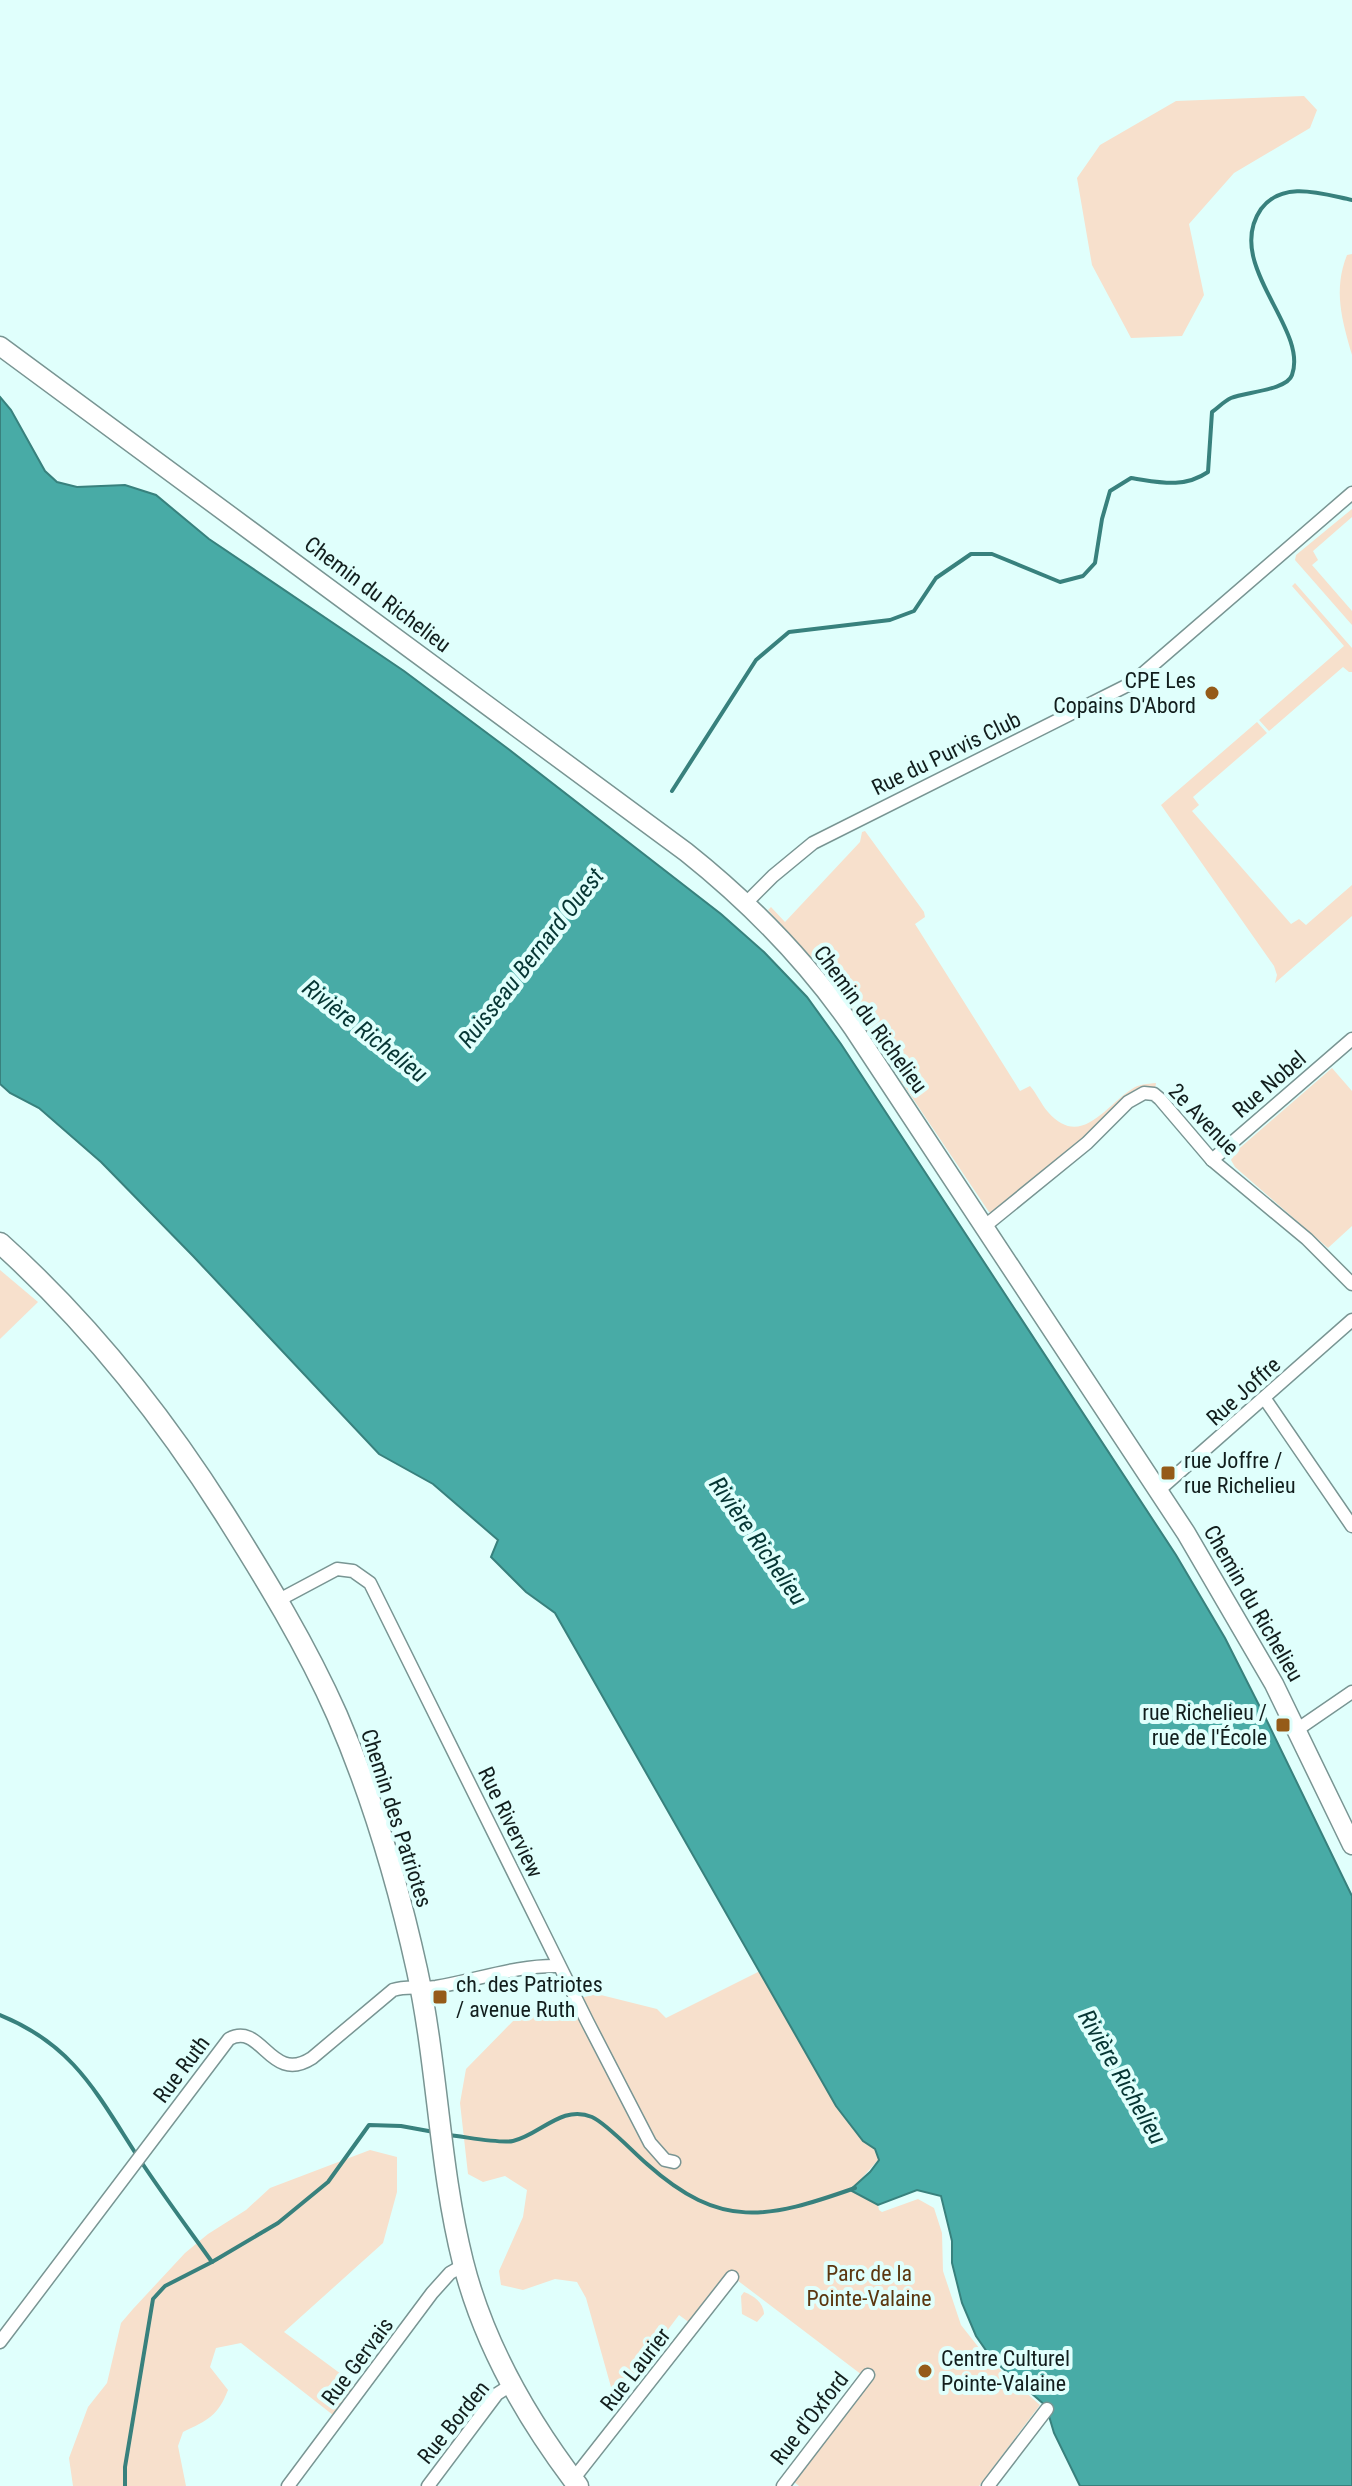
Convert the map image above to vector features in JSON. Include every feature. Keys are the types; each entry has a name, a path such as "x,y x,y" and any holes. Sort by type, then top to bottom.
{"main road":[{"name":"Chemin du Richelieu","path":"0,346 656,829 746,903 795,954 841,1010 1159,1490 1234,1613 1298,1729 1352,1845"},
{"name":"Chemin des Patriotes","path":"0,1243 73,1313 151,1405 216,1500 318,1675 361,1776 402,1911 435,2071 454,2220 464,2265 482,2322 511,2385 573,2484"}],"street":[{"name":"Rue du Purvis Club","path":"746,903 792,859 821,838 1132,683 1352,493"},
{"name":"Rue Nobel","path":"1212,1160 1352,1039"},
{"name":"2e Avenue","path":"985,1226 1087,1143 1128,1102 1144,1093 1157,1096 1212,1160 1307,1239 1352,1284"},
{"name":"Rue Joffre","path":"1159,1490 1352,1320"},
{"path":"1265,1399 1352,1526"},
{"name":"Rue Riverview","path":"277,1601 337,1569 353,1571 370,1583 650,2143 665,2160 674,2162"},
{"path":"1298,1729 1352,1692"},
{"name":"Rue Ruth","path":"0,2342 229,2039 239,2035 249,2037 281,2064 298,2065 312,2058 393,1990 435,1987 529,1966 559,1966"},
{"name":"Rue Gervais","path":"288,2486 432,2293 450,2273 464,2265"},
{"name":"Rue Laurier","path":"573,2484 732,2277"},
{"name":"Rue d'Oxford","path":"783,2486 868,2375"},
{"name":"Rue Borden","path":"428,2486 497,2394 511,2385"},
{"path":"988,2486 1047,2409"}],"green space":[{"path":"1304,96 1317,110 1310,128 1234,173 1189,224 1204,295 1182,336 1131,338 1092,265 1077,178 1100,145 1176,101"},
{"path":"1352,254 1352,355 1342,317 1340,280 1347,255"},
{"path":"1352,509 1352,517 1313,551 1318,560 1312,565 1352,611 1352,625 1295,560 1296,555"},
{"path":"1295,583 1352,648 1352,672 1343,667 1269,731 1259,720 1344,646 1292,586"},
{"path":"1257,722 1267,733 1193,797 1199,805 1192,811 1291,924 1299,919 1306,925 1352,885 1352,916 1275,983 1277,975 1274,966 1161,805"},
{"path":"865,831 924,912 925,917 915,924 1020,1091 1030,1086 1048,1112 1060,1123 1072,1127 1093,1120 1135,1087 1156,1083 1155,1089 1136,1089 1120,1101 1084,1140 995,1212 989,1212 838,987 768,910 771,907 785,922 860,842"},
{"path":"1332,1068 1352,1091 1352,1226 1328,1248 1235,1167 1231,1160 1234,1153"},
{"path":"0,1270 38,1302 0,1339"},
{"name":"Parc de la Pointe-Valaine","path":"760,1971 836,2106 863,2141 875,2149 879,2159 851,2190 878,2205 882,2212 918,2199 934,2208 942,2233 943,2271 961,2325 987,2358 1040,2405 979,2486 799,2486 788,2477 866,2378 733,2277 694,2326 679,2315 624,2388 611,2387 586,2298 577,2282 555,2279 523,2290 501,2285 499,2271 523,2217 527,2190 505,2176 483,2182 468,2174 460,2103 466,2069 515,2019 544,2001 568,2001 597,1994 657,2009 666,2018"},
{"path":"370,2150 397,2157 397,2192 383,2243 284,2332 356,2385 333,2415 241,2343 216,2348 210,2367 228,2390 211,2416 183,2432 178,2446 186,2486 73,2486 69,2458 88,2407 107,2383 121,2323 133,2309 185,2253 246,2210 270,2188"},
{"path":"744,2292 762,2306 764,2314 757,2322 742,2314 741,2296"}],"water":[{"name":"Rivière Richelieu","path":"0,397 11,410 45,471 57,482 77,487 125,485 156,495 209,539 404,671 507,748 721,914 764,952 807,997 841,1044 1176,1555 1225,1638 1352,1896 1352,2486 1080,2486 1054,2433 1046,2406 992,2359 976,2336 962,2303 952,2263 952,2241 941,2196 917,2190 878,2205 850,2190 879,2160 875,2149 863,2141 836,2106 555,1613 526,1592 491,1557 498,1540 433,1484 379,1454 101,1162 39,1108 10,1093 0,1084"}],"waterway":[{"name":"Ruisseau Bernard Ouest","path":"672,791 756,660 789,632 890,620 914,611 936,578 971,554 992,554 1060,582 1083,576 1095,563 1110,491 1131,478 1180,482 1208,472 1212,412 1231,398 1282,384 1292,375 1294,357 1289,337 1252,252 1252,230 1261,209 1270,200 1292,192 1304,191 1352,200"},
{"path":"0,2015 47,2041 81,2074 212,2262"},
{"path":"447,2135 507,2142 523,2138 561,2117 581,2114 605,2125 674,2185 698,2200 722,2209 746,2212 796,2207 855,2188"},
{"path":"125,2486 125,2467 153,2299 165,2286 278,2223 328,2182 369,2125 401,2126 434,2132"}],"place":[{"name":"CPE Les Copains D'Abord","path":"1212,693"},
{"name":"rue Joffre / rue Richelieu","path":"1168,1473"},
{"name":"rue Richelieu / rue de l'École","path":"1283,1725"},
{"name":"ch. des Patriotes / avenue Ruth","path":"440,1997"},
{"name":"Centre Culturel Pointe-Valaine","path":"925,2371"}]}
